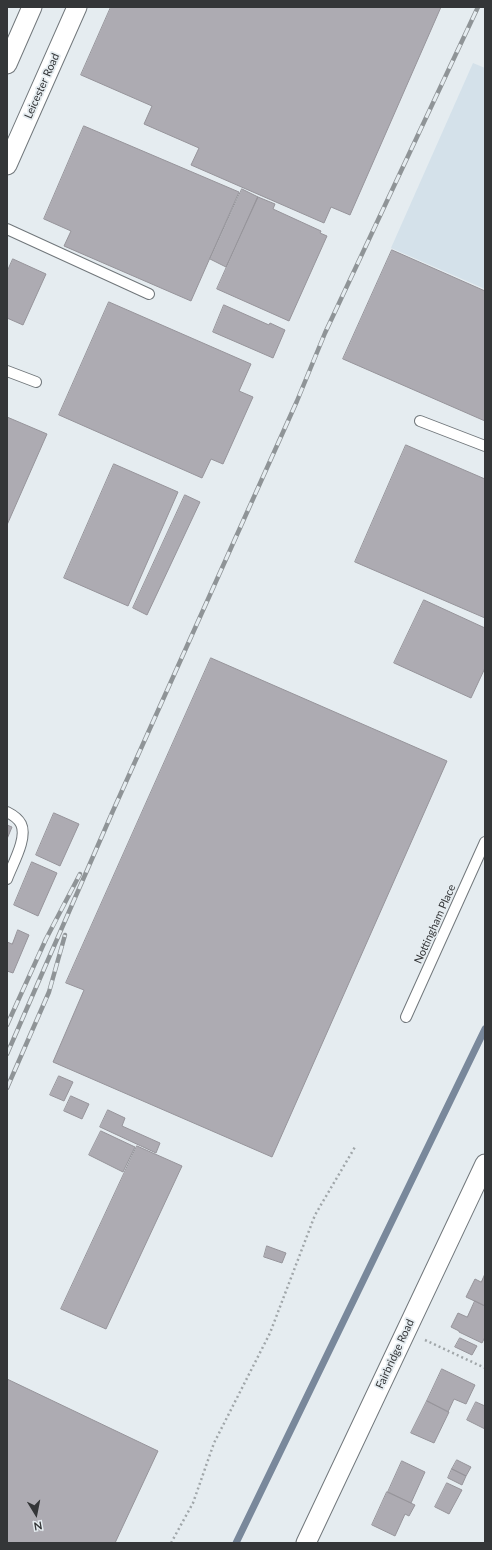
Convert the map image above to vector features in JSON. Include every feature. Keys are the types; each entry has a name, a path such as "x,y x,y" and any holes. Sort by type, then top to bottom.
{"street":[{"path":"7,64 32,7"},
{"name":"Leicester Road","path":"7,165 77,7"},
{"name":"Fairbridge Road","path":"306,1543 485,1164"}],"lane":[{"path":"7,229 149,294"},
{"path":"7,371 36,382"},
{"path":"420,421 485,446"},
{"path":"7,812 16,817 21,825 23,836 7,879"},
{"name":"Nottingham Place","path":"406,1017 485,842"}],"path":[{"path":"171,1543 193,1503 214,1443 270,1333 315,1215 355,1147"},
{"path":"406,1331 485,1368"}],"shaded area":[{"path":"473,63 485,68 485,289 391,248"}],"building":[{"path":"111,7 441,7 350,215 331,207 324,223 191,165 199,148 144,124 152,106 81,75"},
{"path":"84,126 239,192 191,301 64,246 71,231 44,219"},
{"path":"242,189 258,197 226,267 210,259"},
{"path":"258,197 275,204 273,209 321,231 320,233 327,236 289,321 217,289"},
{"path":"392,250 485,291 485,421 343,359"},
{"path":"13,259 46,274 23,325 7,318 7,272"},
{"path":"109,302 251,364 239,391 253,397 223,464 211,459 202,478 59,415"},
{"path":"224,305 269,325 270,323 285,330 273,358 213,332"},
{"path":"7,417 47,434 7,525"},
{"path":"406,445 485,479 485,618 355,562"},
{"path":"114,464 178,492 128,606 64,578"},
{"path":"185,495 200,502 147,615 133,608"},
{"path":"424,600 485,628 485,668 471,698 394,663"},
{"path":"211,658 447,761 272,1157 53,1062 84,990 66,983"},
{"path":"54,813 79,824 60,866 36,855"},
{"path":"7,825 12,827 7,839"},
{"path":"32,862 57,873 38,916 14,905"},
{"path":"18,930 29,935 13,973 7,971 7,942 12,944"},
{"path":"59,1076 73,1082 64,1101 50,1095"},
{"path":"71,1096 89,1104 82,1119 64,1111"},
{"path":"108,1110 125,1118 122,1126 160,1143 156,1153 100,1127"},
{"path":"101,1131 135,1147 123,1172 89,1155"},
{"path":"137,1146 182,1166 106,1329 61,1309"},
{"path":"267,1246 286,1253 282,1263 264,1257"},
{"path":"485,1274 485,1306 466,1297 475,1279 481,1282"},
{"path":"475,1301 485,1306 485,1337 482,1343 451,1327 458,1313 467,1317"},
{"path":"460,1338 477,1346 472,1355 455,1347"},
{"path":"442,1369 475,1385 466,1404 454,1399 448,1412 427,1401"},
{"path":"7,1379 158,1451 115,1543 7,1543"},
{"path":"427,1401 449,1412 434,1443 411,1433"},
{"path":"476,1402 485,1406 485,1429 467,1420"},
{"path":"457,1460 471,1467 466,1476 452,1469"},
{"path":"402,1461 425,1472 411,1503 388,1492"},
{"path":"452,1469 466,1476 462,1485 448,1478"},
{"path":"447,1483 462,1490 449,1514 435,1507"},
{"path":"387,1492 415,1505 409,1516 405,1514 395,1536 372,1525"}],"waterway":[{"path":"236,1543 485,1029"}],"railway":[{"path":"7,1054 112,813 297,401 325,333 478,7"},
{"path":"7,1025 46,939 80,874"},
{"path":"7,1088 49,992 65,935"}]}
